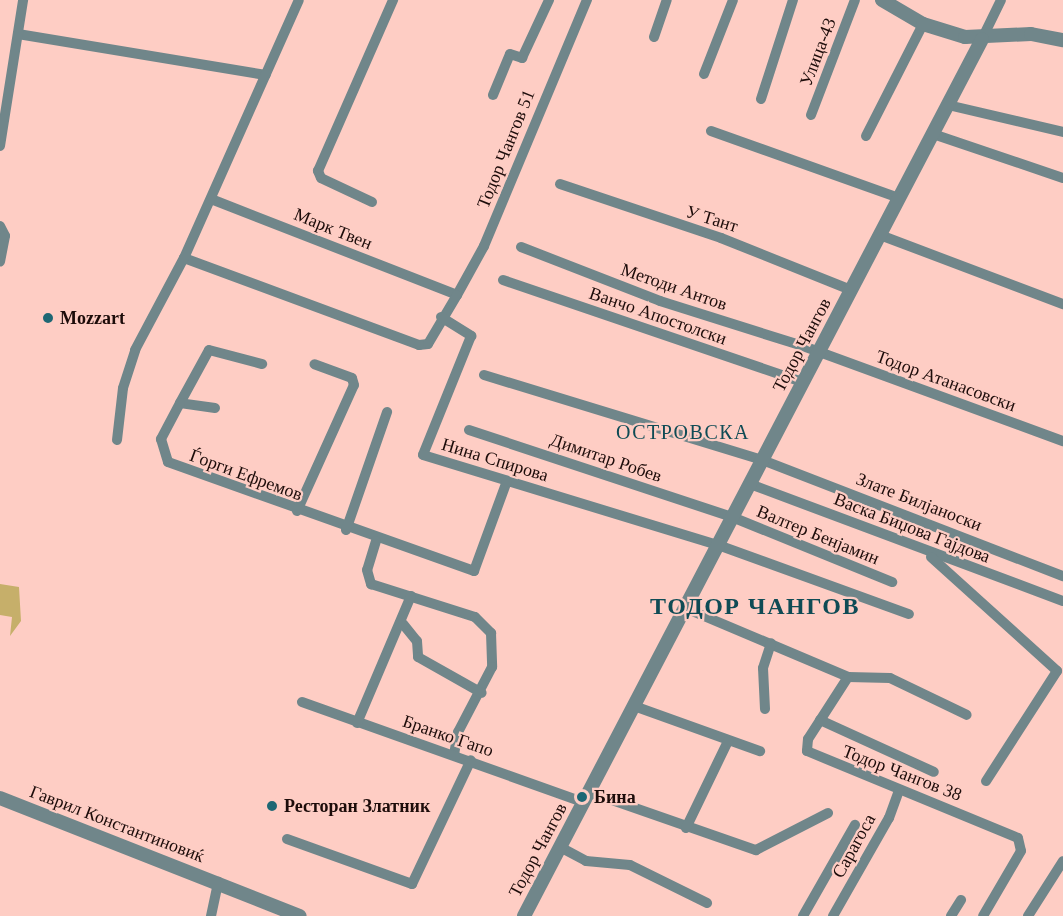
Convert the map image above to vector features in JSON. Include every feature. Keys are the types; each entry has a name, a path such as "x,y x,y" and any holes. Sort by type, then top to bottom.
{"street":[{"path":"0,146 23,0"},
{"path":"117,440 123,388 135,350 184,258 299,0"},
{"path":"372,202 321,178 318,171 393,0"},
{"path":"494,95 510,54 522,58 549,0"},
{"name":"Тодор Чангов 51","path":"441,316 457,296 484,246 587,0"},
{"path":"654,38 668,0"},
{"path":"704,74 733,0"},
{"path":"761,99 793,0"},
{"name":"Улица-43","path":"812,115 855,0"},
{"path":"882,0 923,24 982,39 1031,34 1063,40"},
{"name":"Тодор Чангов","path":"524,916 1001,0"},
{"path":"866,136 923,24"},
{"path":"18,34 266,75"},
{"path":"948,105 1063,132"},
{"path":"711,131 899,198"},
{"path":"933,134 1063,178"},
{"name":"У Тант","path":"560,184 751,249 851,290"},
{"name":"Марк Твен","path":"211,199 457,296"},
{"path":"0,226 4,236 0,262"},
{"path":"880,235 1063,304"},
{"name":"Методи Антов","path":"521,247 660,301 818,352"},
{"path":"184,258 419,345 428,344 441,316"},
{"name":"Ванчо Апостолски","path":"503,280 803,382"},
{"name":"Нина Спирова","path":"441,316 471,336 423,455 718,545 909,614"},
{"path":"215,408 180,403 209,350 262,364"},
{"name":"Тодор Атанасовски","path":"818,352 1063,441"},
{"path":"297,511 354,385 352,378 314,364"},
{"name":"Злате Билјаноски","path":"484,375 762,460 1063,576"},
{"name":"Ѓорги Ефремов","path":"180,403 161,440 168,462 376,541 474,571 507,481"},
{"path":"346,530 387,412"},
{"name":"Димитар Робев","path":"469,430 732,517"},
{"name":"Васка Биџова Гајдова","path":"750,483 926,553 1063,601"},
{"name":"Валтер Бенјамин","path":"732,517 892,582"},
{"path":"376,541 366,570 369,582 475,617 491,633 493,660 482,693 458,732 454,754"},
{"path":"926,553 1057,671 986,781"},
{"path":"357,723 403,624 411,596"},
{"path":"685,608 848,677 890,678 967,714"},
{"path":"403,624 417,641 418,657 482,693"},
{"path":"765,709 763,668 771,643"},
{"name":"Тодор Чангов 38","path":"848,677 820,720 807,751 1018,838 1021,851 983,916"},
{"name":"Бранко Гапо","path":"302,702 357,723 756,850 828,813"},
{"path":"634,706 760,751"},
{"name":"Тодор Чангов 38","path":"820,720 934,772"},
{"path":"686,828 728,741"},
{"path":"287,839 412,884 471,760"},
{"name":"Сарагоса","path":"833,916 889,818 899,790"},
{"name":"Гаврил Константиновиќ","path":"1,800 218,882 300,916"},
{"path":"803,916 855,825"},
{"path":"560,847 586,861 630,865 708,903"},
{"path":"1028,916 1063,861"},
{"path":"211,916 218,882"},
{"path":"951,916 961,900"}],"shaded area":[{"path":"0,584 19,587 21,621 10,636 12,617 0,615"}],"place":[{"name":"Mozzart","path":"48,318"},
{"name":"Бина","path":"582,797"},
{"name":"Ресторан Златник","path":"272,806"}],"district":[{"name":"ОСТРОВСКА","path":"683,432"},
{"name":"ТОДОР ЧАНГОВ","path":"755,607"}]}
